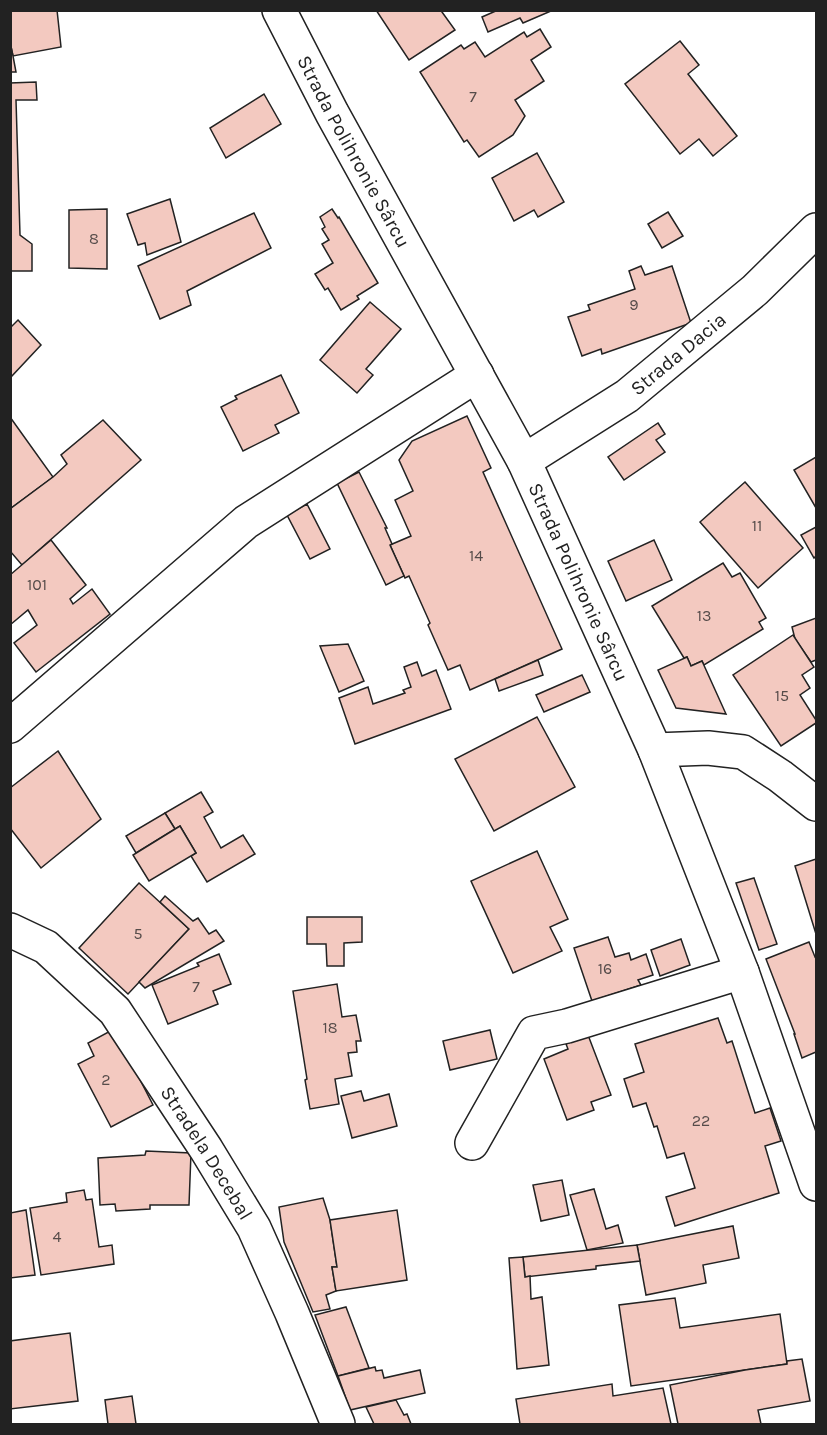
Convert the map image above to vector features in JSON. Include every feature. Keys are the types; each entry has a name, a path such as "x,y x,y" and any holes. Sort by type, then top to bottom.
{"street":[{"name":"Strada Polihronie Sârcu","path":"279,10 332,113 524,461 655,750 742,972 816,1184"},
{"name":"Strada Dacia","path":"524,461 627,396 755,290 816,230"},
{"path":"10,726 246,522 477,375"},
{"path":"655,750 708,748 743,752 780,776 816,804"},
{"name":"Stradela Decebal","path":"10,930 46,947 115,1011 206,1149 254,1228 338,1425"},
{"path":"472,1143 534,1034 742,972"}],"building":[{"path":"10,10 57,10 61,47 13,56 10,42"},
{"path":"376,10 444,10 442,12 455,30 409,60"},
{"path":"498,10 551,11 523,23 520,18 488,32 482,17"},
{"path":"540,29 551,47 531,60 544,81 515,100 525,116 513,135 479,157 467,140 464,142 420,72 461,45 464,49 475,42 485,57 524,32 527,37"},
{"path":"680,41 699,65 688,74 737,136 713,156 699,139 680,154 625,84"},
{"path":"10,42 13,56 16,72 10,72"},
{"path":"36,82 37,100 16,100 20,235 32,244 32,271 10,271 10,83"},
{"path":"264,94 281,124 226,158 210,128"},
{"path":"537,153 564,202 538,217 534,210 514,221 492,178"},
{"path":"170,199 181,242 147,255 145,243 138,245 127,214"},
{"path":"107,209 107,269 69,268 69,210"},
{"path":"332,209 378,283 357,296 359,299 341,310 328,288 325,290 315,274 333,263 322,244 329,240 322,229 325,227 320,217"},
{"path":"668,212 683,236 662,248 648,224"},
{"path":"254,213 271,248 187,291 191,305 160,319 138,266"},
{"path":"641,266 645,275 672,266 691,323 602,354 601,349 582,356 568,317 590,310 588,305 635,289 629,271"},
{"path":"370,302 401,329 366,369 373,375 357,393 320,360"},
{"path":"18,320 41,345 10,378 10,328"},
{"path":"281,375 299,413 275,425 279,433 243,451 221,407 237,399 235,396"},
{"path":"467,416 491,468 483,472 562,649 470,690 460,665 448,670 409,576 405,578 390,545 411,536 395,500 413,491 399,460 412,441"},
{"path":"10,417 53,477 10,509"},
{"path":"103,420 141,460 22,565 10,551 10,509 67,464 61,455"},
{"path":"658,423 665,434 656,440 665,452 624,480 608,457"},
{"path":"816,457 816,508 794,470"},
{"path":"359,472 387,528 385,528 392,544 390,545 404,576 386,585 337,483"},
{"path":"745,482 803,548 758,588 700,522"},
{"path":"307,504 330,549 310,559 287,515"},
{"path":"816,527 816,556 814,558 801,535"},
{"path":"51,540 86,585 70,599 73,604 92,589 110,614 36,672 14,643 37,625 28,610 10,625 10,575"},
{"path":"654,540 672,580 626,601 608,561"},
{"path":"723,563 732,577 740,573 766,618 759,622 763,629 704,665 702,661 691,666 652,606"},
{"path":"816,618 816,660 811,662 795,639 792,627"},
{"path":"793,635 814,667 802,675 810,688 800,695 816,723 781,746 733,675"},
{"path":"348,644 364,681 339,692 320,646"},
{"path":"687,657 691,666 702,661 726,714 676,708 658,670"},
{"path":"538,660 543,675 499,691 495,679"},
{"path":"417,662 422,676 436,670 451,709 355,744 339,698 368,687 373,704 405,693 403,690 411,687 404,667"},
{"path":"582,675 590,692 544,712 536,695"},
{"path":"537,717 575,787 494,831 455,759"},
{"path":"58,751 101,819 41,868 10,828 10,788"},
{"path":"201,792 213,812 204,817 221,848 243,835 255,854 207,882 191,856 196,853 180,826 175,829 165,813"},
{"path":"165,813 175,829 136,853 126,836"},
{"path":"180,826 196,853 149,881 133,855"},
{"path":"537,851 568,919 550,927 562,951 513,973 471,881"},
{"path":"816,859 816,934 795,866"},
{"path":"754,878 777,944 759,950 736,883"},
{"path":"139,883 189,929 128,994 79,948"},
{"path":"165,896 193,921 198,918 209,934 216,930 224,941 145,988 139,982 189,929 160,902"},
{"path":"307,917 362,917 362,942 344,943 344,966 327,966 326,944 307,944"},
{"path":"608,937 615,957 629,953 631,960 646,954 653,975 638,980 641,985 592,1001 574,948"},
{"path":"681,939 690,965 660,976 651,950"},
{"path":"809,942 816,956 816,1052 802,1058 766,959"},
{"path":"219,954 231,984 213,991 218,1004 168,1024 152,985 199,966 197,963"},
{"path":"337,984 342,1017 356,1015 361,1041 356,1041 357,1052 348,1053 352,1076 335,1079 339,1104 310,1109 293,991"},
{"path":"718,1018 727,1043 732,1041 755,1113 770,1108 781,1141 765,1146 779,1193 675,1226 666,1197 695,1188 684,1153 667,1158 657,1126 654,1127 646,1103 633,1107 624,1079 644,1072 635,1044"},
{"path":"114,1029 153,1105 111,1127 78,1064 94,1056 88,1043"},
{"path":"490,1030 497,1059 450,1070 443,1041"},
{"path":"588,1035 611,1095 591,1102 594,1110 567,1120 544,1059 568,1049 566,1044"},
{"path":"361,1091 364,1101 389,1094 397,1126 352,1138 341,1096"},
{"path":"146,1151 191,1153 189,1205 150,1205 150,1209 116,1211 115,1204 100,1205 98,1158 145,1155"},
{"path":"562,1180 569,1215 541,1221 533,1185"},
{"path":"594,1189 606,1229 618,1225 623,1243 587,1250 570,1195"},
{"path":"84,1190 86,1200 92,1199 99,1247 112,1245 114,1264 41,1275 30,1208 67,1202 66,1193"},
{"path":"323,1198 330,1220 337,1267 332,1267 336,1291 326,1295 330,1309 313,1312 284,1242 279,1207"},
{"path":"26,1210 35,1275 10,1278 10,1213"},
{"path":"397,1210 407,1280 336,1291 332,1267 337,1267 330,1220"},
{"path":"733,1226 739,1258 703,1265 706,1283 646,1295 637,1245"},
{"path":"637,1245 640,1261 596,1266 596,1269 525,1277 523,1257"},
{"path":"523,1257 525,1277 530,1276 531,1299 542,1297 549,1365 517,1369 509,1258"},
{"path":"675,1298 680,1328 780,1314 787,1364 631,1386 619,1305"},
{"path":"346,1307 369,1368 338,1376 315,1315"},
{"path":"70,1333 78,1401 10,1409 10,1341"},
{"path":"802,1359 810,1401 758,1410 761,1424 678,1424 670,1385 787,1364 787,1361"},
{"path":"375,1367 376,1371 382,1370 384,1378 420,1370 425,1393 350,1410 338,1376"},
{"path":"612,1384 613,1396 663,1388 671,1424 520,1424 516,1399"},
{"path":"132,1396 136,1424 108,1424 105,1400"},
{"path":"396,1400 404,1415 407,1414 411,1424 374,1424 366,1407"}]}
